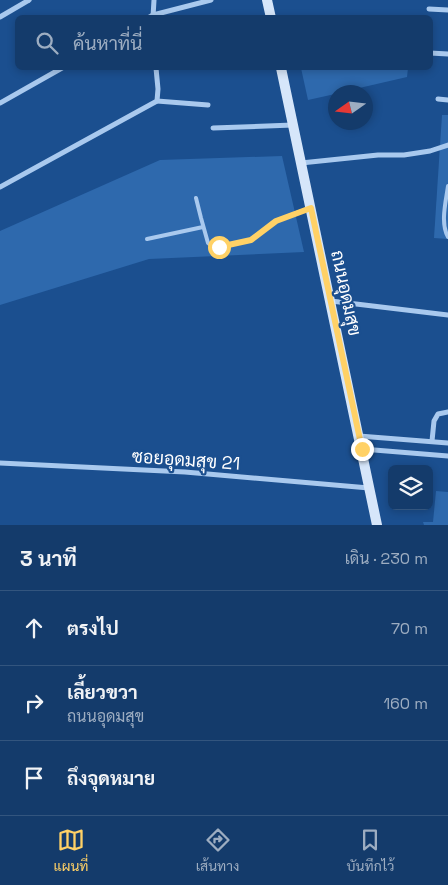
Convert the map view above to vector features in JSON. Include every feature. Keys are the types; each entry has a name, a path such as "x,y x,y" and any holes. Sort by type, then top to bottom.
{"main road":[{"path":"267,0 270,15"},
{"name":"ถนนอุดมสุข","path":"281,70 377,525"}],"street":[{"path":"0,17 29,0"},
{"path":"152,15 154,0"},
{"path":"159,15 211,0"},
{"path":"429,9 448,10"},
{"path":"433,53 448,54"},
{"path":"0,103 58,70"},
{"path":"156,70 157,101"},
{"path":"438,99 448,100"},
{"path":"0,187 157,101 208,105"},
{"path":"213,128 293,125"},
{"path":"301,162 378,155 404,155 430,151 448,145"},
{"path":"331,301 448,315"},
{"path":"432,441 434,421 438,414 448,412"},
{"path":"359,436 448,443"},
{"path":"424,454 426,441"},
{"path":"362,449 448,456"},
{"name":"ซอยอุดมสุข 21","path":"0,463 185,472 370,488"}],"lane":[{"path":"448,186 445,216 445,228 448,237"},
{"path":"196,198 208,243 212,247 251,240 276,221 311,208"},
{"path":"148,239 203,227"}],"shaded area":[{"path":"301,70 408,70 407,77 372,85 328,85 328,96 308,100"},
{"path":"442,115 448,115 448,239 434,238"},
{"path":"282,156 304,252 149,259 0,305 0,231 160,160"},
{"path":"436,491 448,492 448,525 424,525 423,522 433,522"}],"route":[{"path":"219,247 251,240 276,221 311,208 362,449"}]}
